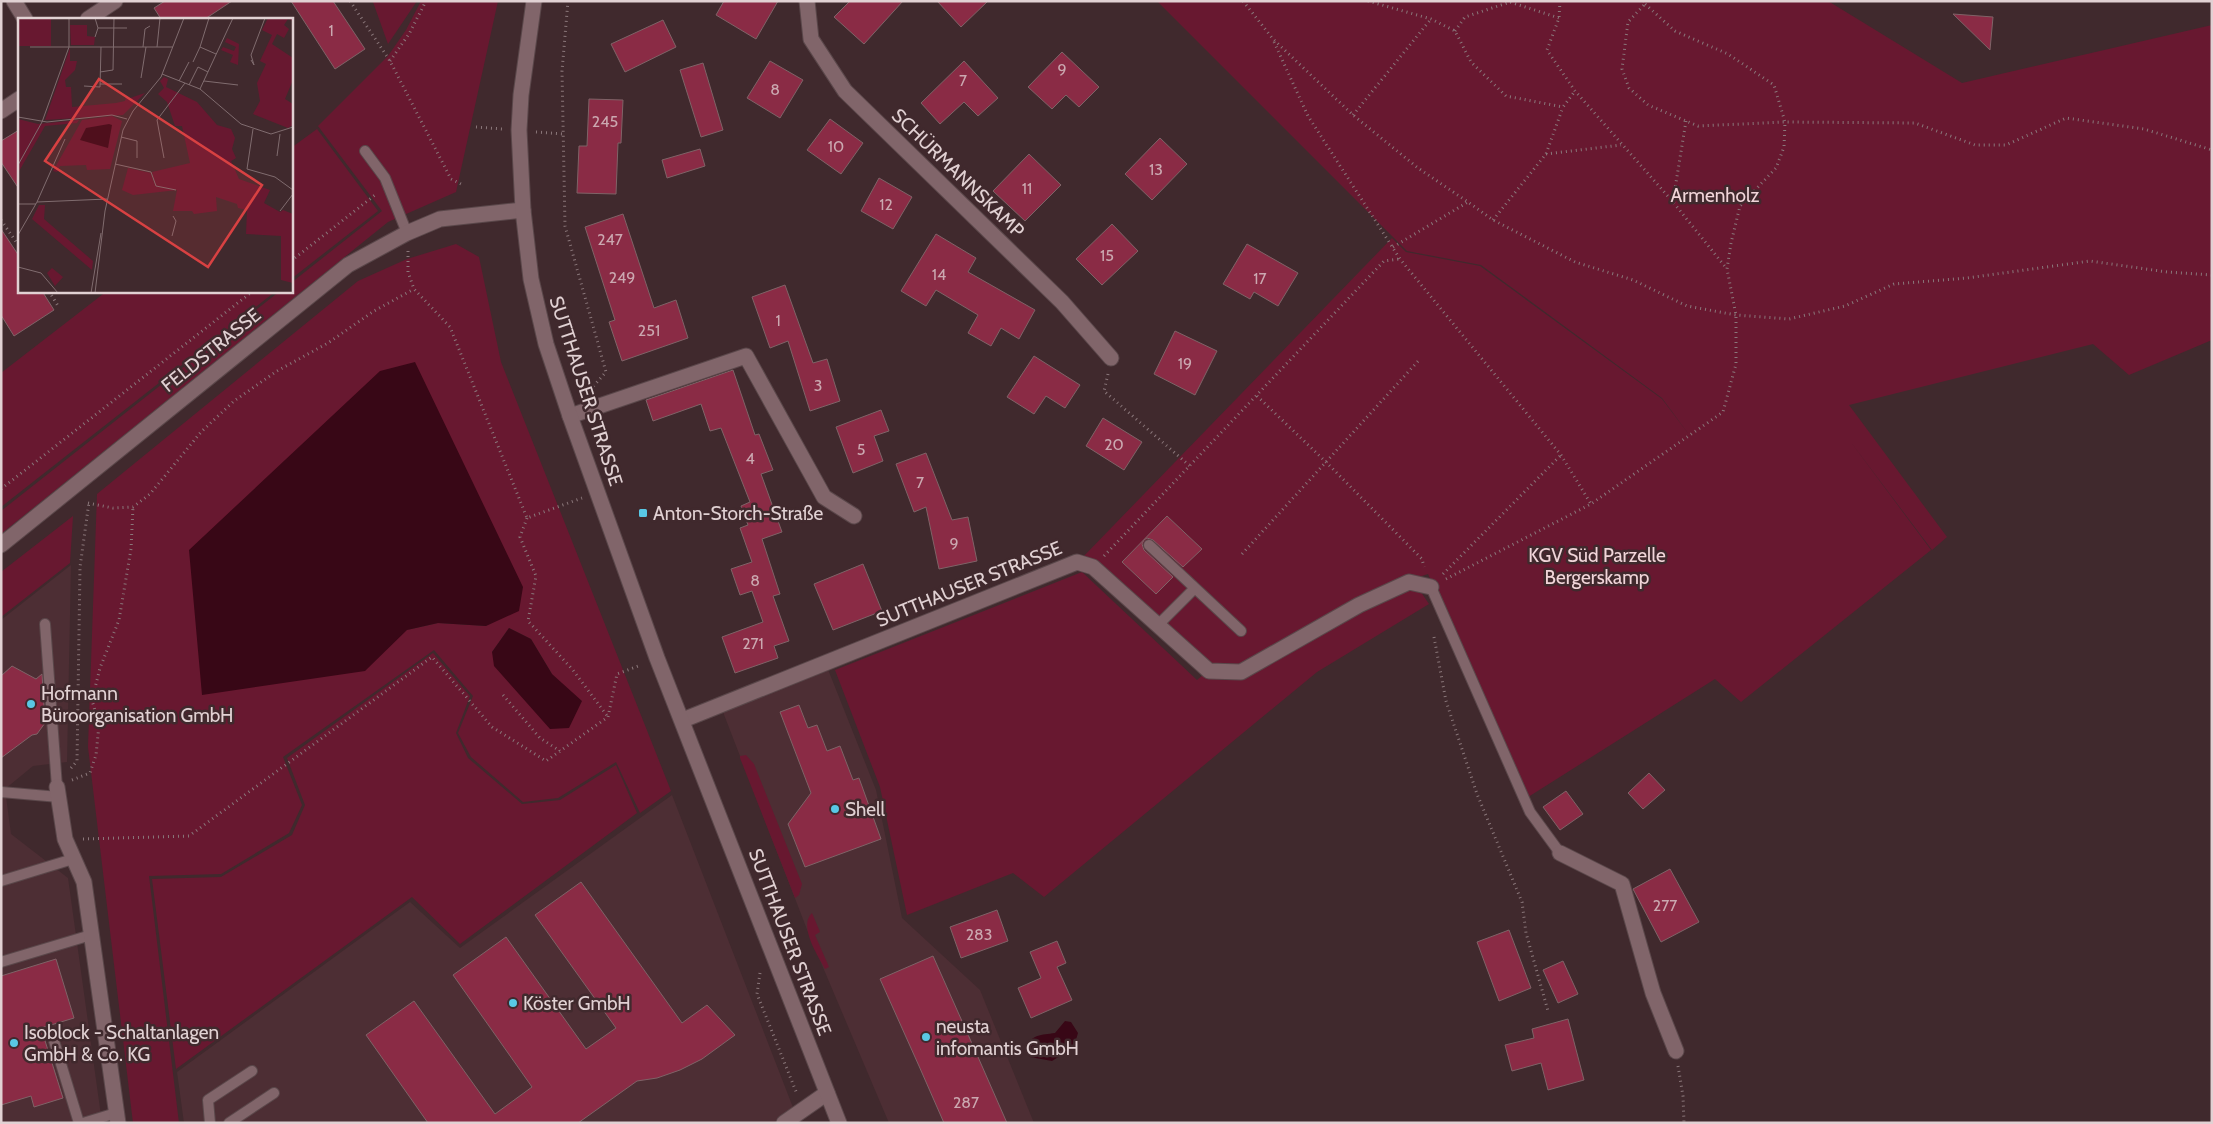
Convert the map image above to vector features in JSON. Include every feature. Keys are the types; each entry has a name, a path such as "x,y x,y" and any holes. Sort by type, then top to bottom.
{"street":[{"path":"14,1 24,18"},
{"path":"90,18 115,1"},
{"name":"SUTTHAUSER STRASSE","path":"534,1 521,95 520,130 523,210 530,279 546,344 597,493 658,658 839,1123"},
{"name":"SCHÜRMANNSKAMP","path":"807,1 811,39 845,91 1062,302 1111,358"},
{"path":"1,111 18,100"},
{"name":"FELDSTRASSE","path":"1,545 348,265 407,233 440,219 523,210"},
{"path":"570,416 746,356 824,497 854,516"},
{"name":"SUTTHAUSER STRASSE","path":"682,720 1077,562 1093,567"},
{"path":"1093,567 1209,671 1242,672 1359,605 1409,582 1431,587"},
{"path":"58,792 65,839 84,882 117,1118"},
{"path":"1560,853 1622,884 1653,993 1676,1051"},
{"path":"784,1123 826,1092"}],"lane":[{"path":"365,151 389,185 407,233"},
{"path":"1149,545 1241,631"},
{"path":"1431,587 1530,812 1560,853"},
{"path":"1157,626 1195,588"},
{"path":"1,792 58,792 45,624"},
{"path":"1,881 73,859"},
{"path":"1,962 91,935"},
{"path":"54,1041 79,1123"},
{"path":"210,1123 208,1100 252,1071"},
{"path":"229,1123 274,1093"},
{"path":"83,1123 117,1118"}],"path":[{"path":"350,1 390,61 451,179 461,184"},
{"path":"390,61 410,34 426,1"},
{"path":"568,1 562,70 565,226 606,372"},
{"path":"1368,1 1431,19 1455,31 1471,62 1506,96 1563,107"},
{"path":"1560,1 1559,18 1547,50 1575,92 1673,202 1727,269"},
{"path":"1244,2 1273,39 1353,115 1418,168 1493,220 1576,262 1632,280 1687,306 1736,315 1789,319 1845,306 1894,284 1967,278 2090,261 2167,272 2212,275"},
{"path":"1455,31 1464,17 1510,2 1559,18"},
{"path":"1431,587 1592,504 1724,412 1736,364 1736,315 1727,269 1731,243 1740,206 1776,168 1784,146 1785,122 1774,85 1728,54 1675,31 1645,2 1628,22 1622,69 1629,88 1648,105 1698,126 1785,122 1915,123 1975,145 2006,145 2066,118 2144,129 2212,150"},
{"path":"1353,115 1431,19"},
{"path":"1273,39 1308,116 1400,259 1561,455 1592,504"},
{"path":"1493,220 1546,154 1563,107 1575,92"},
{"path":"1673,202 1686,121"},
{"path":"1546,154 1622,144"},
{"path":"292,260 389,185"},
{"path":"1393,247 1468,202"},
{"path":"1,220 18,245"},
{"path":"407,233 408,272 414,289 450,327 527,518 520,537 536,576 528,621 573,670 608,717"},
{"path":"1093,567 1384,261 1400,259"},
{"path":"58,792 77,761 80,567 88,503 114,508 133,507 150,494 201,432 234,401 277,371 328,343 374,310 414,289"},
{"path":"50,292 58,306"},
{"path":"1,490 252,292"},
{"path":"1111,358 1104,391 1191,466"},
{"path":"1242,554 1420,358"},
{"path":"1257,396 1326,462 1422,559 1431,587"},
{"path":"1431,587 1561,455"},
{"path":"527,518 597,493"},
{"path":"58,792 90,773 96,755 99,725 92,700 100,668 119,620 131,549 133,507"},
{"path":"1434,633 1446,701 1477,794 1522,902 1526,932 1548,1010"},
{"path":"65,839 189,836 432,657 492,727 546,761 608,717 617,674 658,658"},
{"path":"503,695 540,738 560,751"},
{"path":"757,994 803,1110"},
{"path":"1676,1051 1683,1096 1684,1123"}],"shaded area":[{"path":"415,362 523,587 519,611 486,626 438,623 407,630 365,671 202,695 189,550 380,371"},
{"path":"71,565 67,762 33,766 5,789 11,834 68,878 102,1123 1,1123 1,620"},
{"path":"509,628 531,639 552,674 582,701 569,728 550,729 494,666 492,652"},
{"path":"827,667 876,790 902,918 980,990 1034,1123 889,1123 808,932 723,712"},
{"path":"672,795 799,1123 184,1123 177,1072 410,902 460,948"},
{"path":"1065,1021 1071,1022 1078,1033 1077,1038 1068,1050 1052,1061 1030,1057 1025,1048 1028,1043 1037,1036 1055,1033"}],"green space":[{"path":"417,1 388,44 373,2"},
{"path":"421,1 498,1 456,192 388,222 1,534 1,511 279,292 292,292 292,282 382,211 318,126 388,56 406,30"},
{"path":"1157,1 1828,1 1962,83 2212,25 2212,340 2129,375 2093,344 1849,405 1947,537 1932,550 1850,441 1931,550 1741,702 1715,679 1525,799 1428,574 1412,579 1429,604 1317,672 1044,897 1013,873 907,915 880,787 835,670 1082,572 1197,680 1209,670 1083,557 1392,238 1406,252 1480,266 1662,399 1690,436 1662,398 1481,265 1407,251"},
{"path":"317,129 378,211 292,278 292,147"},
{"path":"456,244 479,257 501,362 671,791 640,813 616,762 558,798 523,802 471,757 458,733 473,696 434,650 283,757 302,805 289,833 221,874 149,876 179,1123 133,1123 88,747 97,494 358,281 407,259","holes":["523,587 486,626 438,623 407,630","509,628 531,639 552,674 492,652"]},
{"path":"106,292 275,292 1,507 1,373"},
{"path":"73,516 70,563 1,617 1,572"},
{"path":"433,653 470,696 456,733 468,758 522,804 560,800 616,765 637,813 460,944 412,897 176,1069 152,879 221,877 292,835 305,805 287,758"},
{"path":"746,755 754,764 802,884 799,895 795,898 740,758 740,756"},
{"path":"812,913 820,932 815,935 829,967 825,969 808,933 808,919"}],"building":[{"path":"165,1 232,1 206,18 160,18 154,8"},
{"path":"291,1 333,1 365,49 335,69"},
{"path":"724,1 778,1 756,39 716,15"},
{"path":"850,1 903,1 864,44 834,17"},
{"path":"937,1 988,1 961,27"},
{"path":"1953,14 1993,17 1990,50"},
{"path":"663,20 676,47 625,72 611,44"},
{"path":"1062,52 1099,87 1079,107 1066,95 1052,109 1028,87"},
{"path":"770,61 803,80 780,118 747,98"},
{"path":"964,61 998,98 978,116 964,102 940,124 921,103"},
{"path":"703,63 723,130 701,137 680,70"},
{"path":"589,99 623,100 621,143 618,143 616,194 577,193 579,146 587,146"},
{"path":"830,119 863,143 841,174 807,150"},
{"path":"18,131 18,188 1,162 1,141"},
{"path":"1160,138 1187,164 1152,200 1125,174"},
{"path":"700,149 705,166 667,178 662,160"},
{"path":"1029,154 1061,185 1025,221 993,191"},
{"path":"879,178 912,197 893,229 861,211"},
{"path":"623,214 654,308 676,300 688,338 622,361 609,322 615,320 585,227"},
{"path":"1112,224 1138,251 1102,285 1076,259"},
{"path":"1,229 18,254 18,292 43,292 54,310 14,336 1,315"},
{"path":"936,234 976,258 968,272 1035,310 1019,339 1001,328 991,346 968,333 978,315 936,290 926,306 901,291"},
{"path":"1247,244 1298,273 1278,306 1254,292 1250,299 1223,284"},
{"path":"785,285 813,363 827,359 840,401 810,411 788,341 770,348 752,297"},
{"path":"1175,331 1217,351 1195,395 1154,374"},
{"path":"1034,356 1080,385 1065,408 1046,396 1034,414 1007,397"},
{"path":"733,370 755,435 759,434 773,470 761,474 782,532 762,539 780,594 773,596 789,641 774,646 778,658 735,673 722,637 763,622 752,591 740,595 731,569 752,562 740,528 748,525 741,506 750,502 721,428 710,431 701,404 653,421 646,400"},
{"path":"881,410 889,431 874,436 883,461 853,473 836,427"},
{"path":"1103,418 1142,442 1124,470 1086,446"},
{"path":"926,453 952,520 968,517 977,561 939,569 926,507 914,512 896,464"},
{"path":"1167,516 1202,549 1183,567 1153,540 1147,538 1144,540 1142,544 1144,550 1173,577 1156,594 1122,562"},
{"path":"863,564 882,611 833,630 814,584"},
{"path":"12,666 36,679 42,674 45,723 37,734 32,735 1,758 1,676"},
{"name":"Shell","path":"799,705 808,728 817,725 827,751 840,746 853,780 859,778 881,839 805,867 788,824 811,793 780,712"},
{"path":"1649,773 1665,790 1643,809 1628,793"},
{"path":"1566,791 1583,814 1560,830 1543,807"},
{"path":"1670,869 1699,922 1661,942 1633,889"},
{"name":"Köster GmbH","path":"581,882 682,1023 707,1005 735,1035 702,1059 680,1070 657,1078 637,1081 578,1123 428,1123 366,1035 414,1001 495,1114 532,1087 453,975 506,937 586,1049 616,1028 535,915"},
{"path":"997,910 1008,941 961,958 950,927"},
{"path":"1509,930 1531,988 1499,1001 1477,942"},
{"path":"1057,941 1066,963 1057,967 1072,1000 1031,1018 1018,988 1041,978 1030,952"},
{"path":"933,956 1007,1123 944,1123 880,979"},
{"name":"Isoblock - Schaltanlagen GmbH & Co. KG","path":"56,959 74,1018 41,1028 63,1098 34,1107 31,1096 1,1105 1,976"},
{"path":"1563,961 1578,994 1558,1003 1543,970"},
{"path":"1568,1019 1584,1080 1548,1090 1541,1063 1512,1071 1505,1045 1534,1038 1532,1029"}],"place":[{"name":"Anton-Storch-Straße","path":"643,513"},
{"name":"Hofmann Büroorganisation GmbH","path":"31,704"},
{"name":"Shell","path":"835,809"},
{"name":"Köster GmbH","path":"513,1003"},
{"name":"neusta infomantis GmbH","path":"926,1037"},
{"name":"Isoblock - Schaltanlagen GmbH & Co. KG","path":"14,1043"}],"park label":[{"name":"Armenholz","path":"1715,195"},
{"name":"KGV Süd Parzelle Bergerskamp","path":"1597,566"}]}
